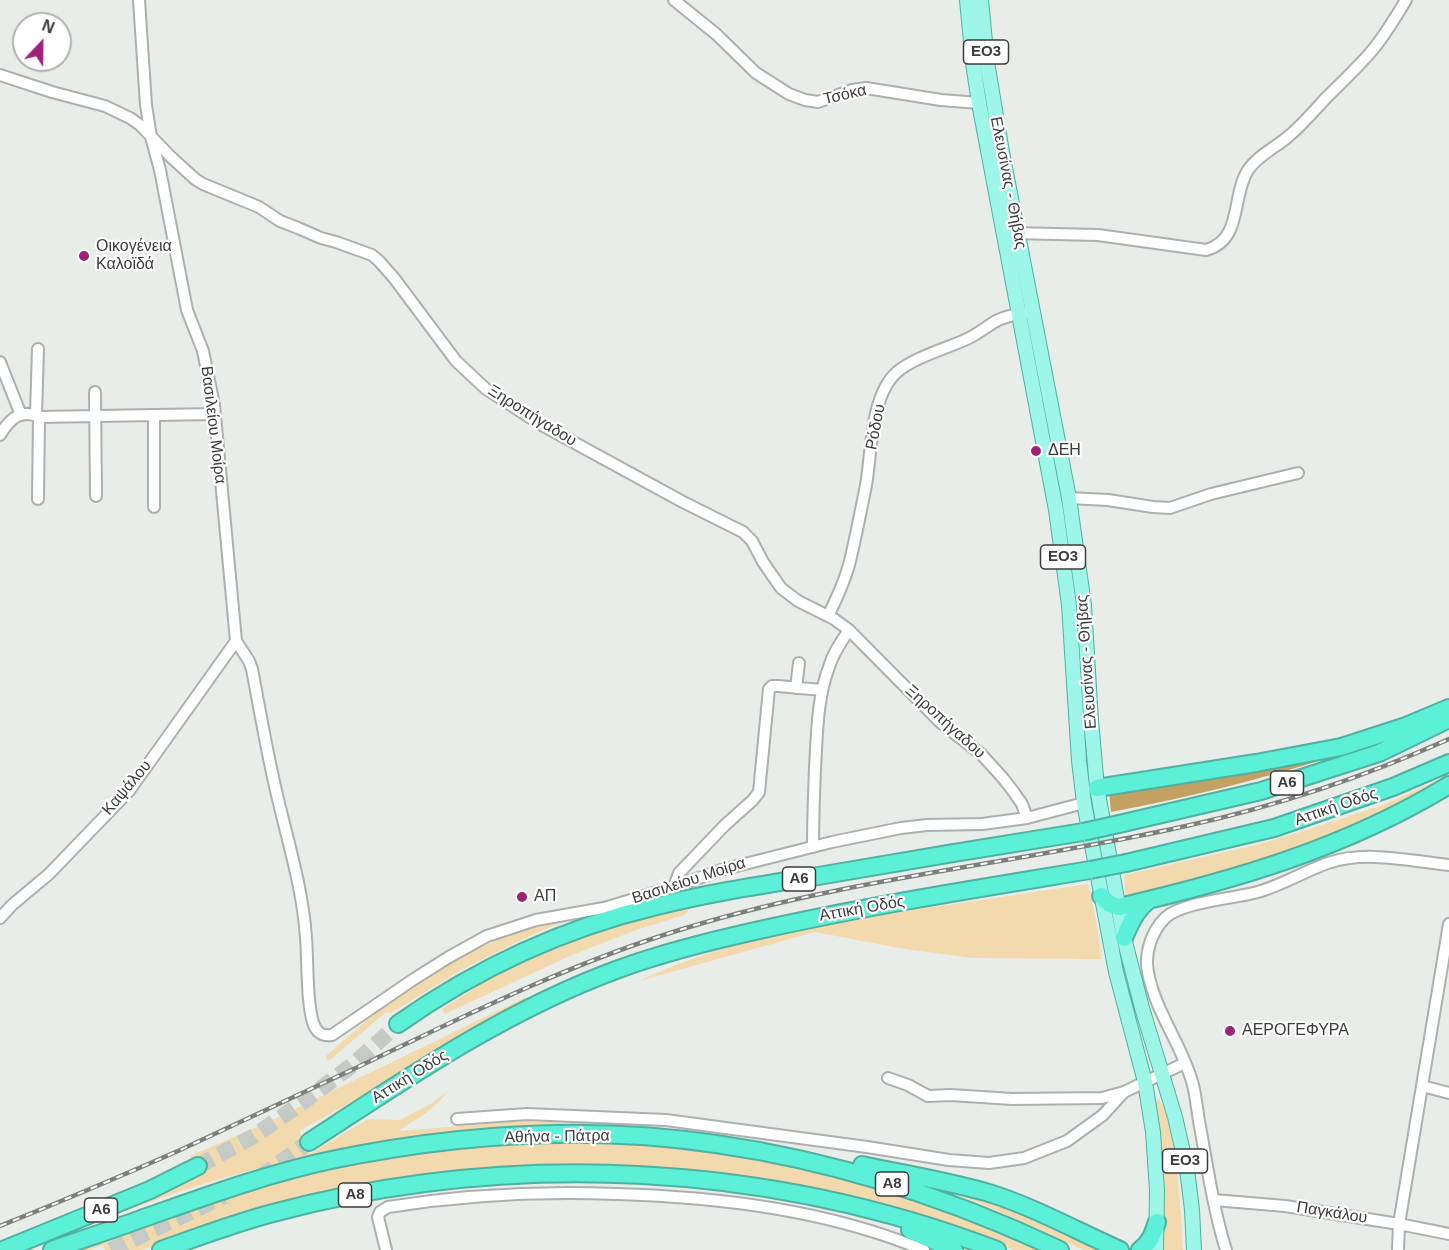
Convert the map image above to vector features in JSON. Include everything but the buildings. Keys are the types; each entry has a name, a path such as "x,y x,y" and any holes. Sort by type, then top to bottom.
{"highway":[{"path":"1097,788 1341,747 1406,726 1449,708"},
{"name":"Α6","path":"398,1024 473,976 522,952 606,920 656,906 756,885 1083,832 1261,791 1379,753 1449,719"},
{"name":"Αττική Οδός","path":"309,1142 485,1031 549,998 617,969 689,946 831,914 1090,870 1274,828 1393,787 1449,763"},
{"path":"1101,896 1119,908 1273,866 1373,826 1449,785"},
{"path":"1124,938 1133,917 1149,900"},
{"name":"Αθήνα - Πάτρα","path":"52,1250 212,1194 330,1161 402,1148 473,1139 555,1135 638,1136 716,1144 829,1166 912,1190 960,1207 1060,1250"},
{"path":"716,1144 799,1153 944,1182 990,1194 1042,1214 1120,1250"},
{"name":"Α6","path":"3,1250 150,1190 198,1166"},
{"name":"Α8","path":"161,1250 223,1228 322,1202 408,1185 514,1174 638,1174 692,1178 793,1192 930,1226 997,1250"},
{"path":"854,1206 954,1250"},
{"path":"1140,1250 1152,1237 1157,1222"}],"main road":[{"name":"Ελευσίνας - Θήβας","path":"967,0 979,103 1003,234 1026,312 1070,498 1084,605 1097,788 1124,938 1142,1008 1175,1117 1188,1177 1194,1250"},
{"name":"Ελευσίνας - Θήβας","path":"981,0 993,103 1018,232 1026,312 1064,558 1084,803 1116,972 1145,1082 1153,1132 1156,1163 1156,1250"},
{"path":"1084,803 1097,788"}],"street":[{"name":"Βασιλείου Μοίρα","path":"138,0 146,105 151,137 160,170 187,310 197,334 214,405 236,641 252,669 274,783 300,893 313,1020 315,1027 322,1035 332,1035 414,979 487,936 536,920 604,908 721,870 852,838 927,825 982,824 1027,818 1084,803"},
{"name":"Τσόκα","path":"674,0 716,34 756,73 789,94 805,100 818,102 852,90 866,88 941,100 979,103"},
{"path":"1003,234 1018,232 1098,235 1206,250 1213,248 1226,239 1231,229 1240,190 1249,168 1291,135 1371,52 1406,0"},
{"name":"Ξηροπήγαδου","path":"0,75 105,106 135,121 171,157 203,184 259,207 280,221 372,255 394,278 456,361 486,389 549,429 743,532 752,541 781,588 798,601 849,630 940,723 981,754 1013,791 1022,804 1027,818"},
{"name":"Ρόδου","path":"828,616 839,594 849,564 866,483 878,409 883,392 890,380 904,367 930,353 979,333 999,320 1026,312"},
{"path":"38,349 38,499"},
{"path":"0,362 21,415"},
{"path":"95,392 96,496"},
{"path":"0,435 9,421 21,415 214,414"},
{"path":"154,416 154,507"},
{"path":"1070,498 1170,508 1211,494 1298,472"},
{"path":"813,847 816,745 822,690 831,661 849,630"},
{"name":"Καψάλου","path":"0,918 49,874 129,791 236,641"},
{"path":"796,688 799,663"},
{"path":"674,887 679,873 685,866 756,796 760,787 769,689 772,686 778,686 822,690"},
{"path":"1226,1250 1214,1200 1193,1085 1155,996 1148,972 1147,957 1150,942 1157,928 1176,910 1260,892 1328,863 1349,858 1378,857 1449,865"},
{"path":"1398,1250 1399,1224 1422,1086 1444,977 1449,924"},
{"path":"888,1078 908,1085 928,1096 951,1095 1012,1099 1102,1098 1124,1092 1185,1063"},
{"path":"1422,1086 1449,1093"},
{"path":"457,1119 527,1114 666,1120 949,1160 989,1163 1024,1158 1067,1141 1103,1116 1124,1092"},
{"path":"386,1250 378,1217 380,1212 388,1207 469,1197 569,1193 666,1196 739,1203 857,1227 924,1250"},
{"name":"Παγκάλου","path":"1214,1200 1284,1206 1449,1233"}],"shaded area":[{"path":"1330,753 1331,757 1250,781 1111,812 1109,791"},
{"path":"1449,775 1394,808 1347,830 1254,864 1126,899 1124,875 1256,845 1313,828 1385,804"},
{"path":"1088,884 1102,959 973,958 904,949 815,932 639,981 695,958 782,934 841,922"},
{"path":"687,908 688,912 684,915 639,929 572,955 445,1014 442,1009 500,973 530,959 618,926"},
{"path":"551,921 558,924 463,969 391,1013 386,1012 330,1060 327,1060 326,1056 390,1000 453,961 523,928"},
{"path":"524,998 526,1001 422,1063 299,1131 310,1154 368,1119 400,1120 432,1103 448,1091 426,1113 398,1131 522,1121 605,1124 482,1128 382,1141 322,1153 235,1175 186,1189 128,1210 200,1176 190,1156 266,1123"},
{"path":"1158,1099 1164,1109 1174,1147 1183,1250 1163,1250 1164,1173 1155,1106"},
{"path":"597,1141 685,1146 797,1165 910,1196 1045,1250 1013,1250 906,1213 557,1167 220,1222 143,1250 105,1250 103,1245 89,1250 74,1250 215,1199 296,1175 404,1154 512,1143"},
{"path":"942,1189 989,1197 1109,1250 1083,1250 989,1207"}],"tunnel":[{"path":"198,1166 254,1136 303,1102 355,1063 398,1024"},
{"path":"260,1177 309,1142"},
{"path":"111,1250 224,1196"}],"railway":[{"path":"0,1226 178,1151 520,991 644,942 747,911 810,896 1124,839 1220,818 1320,789 1385,766 1449,739"}],"place":[{"name":"Οικογένεια Καλοϊδά","path":"84,256"},
{"name":"ΔΕΗ","path":"1036,451"},
{"name":"ΑΠ","path":"522,897"},
{"name":"ΑΕΡΟΓΕΦΥΡΑ","path":"1230,1031"}]}
